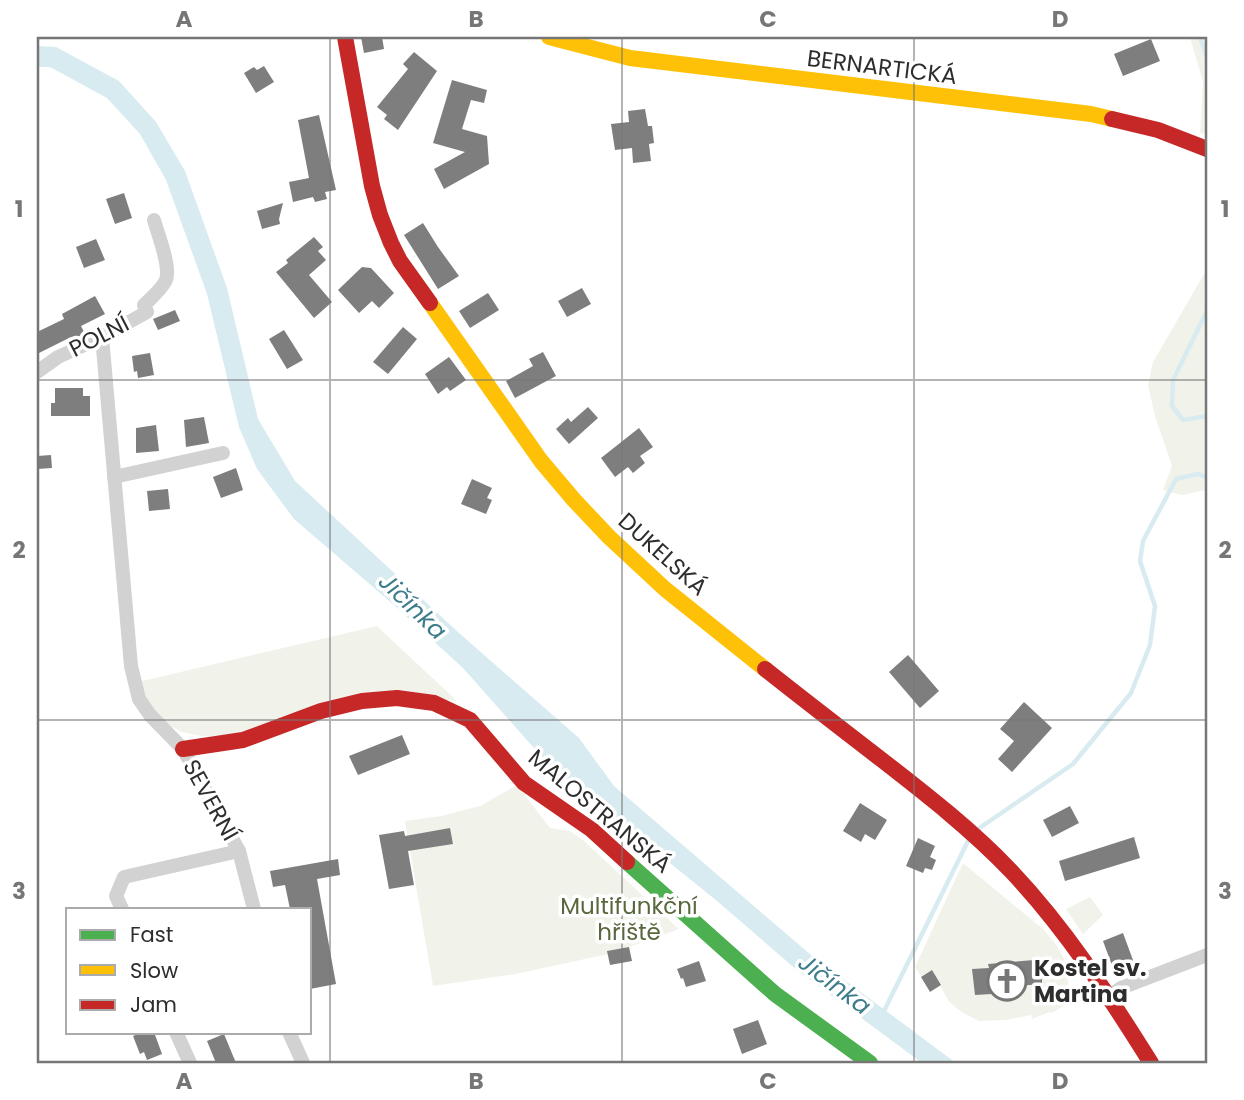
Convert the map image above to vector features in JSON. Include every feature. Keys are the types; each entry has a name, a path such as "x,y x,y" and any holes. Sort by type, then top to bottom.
{"street":[{"name":"DUKELSKÁ","path":"345,37 372,186 390,244 541,461 576,502 654,580 960,823 1010,870 1066,936 1109,996 1151,1063"},
{"name":"BERNARTICKÁ","path":"549,37 630,58 1091,114 1158,130 1207,149"},
{"name":"POLNÍ","path":"37,372 58,357 147,312 144,305 167,278 167,267 154,220"},
{"path":"102,337 131,666 139,699 150,715 183,750"},
{"path":"114,477 223,453"},
{"name":"MALOSTRANSKÁ","path":"183,750 243,740 321,711 362,701 397,698 434,703 470,720 524,783 592,830 775,994 870,1063"},
{"name":"SEVERNÍ","path":"183,750 239,851 254,908"},
{"name":"SEVERNÍ","path":"122,908 116,897 124,877 239,851"},
{"path":"1109,996 1121,988 1207,955"},
{"path":"177,1034 190,1063"},
{"path":"290,1034 303,1063"}],"green space":[{"path":"1190,37 1207,37 1207,135 1200,133 1203,82"},
{"path":"1207,269 1207,490 1182,495 1163,490 1172,466 1148,385 1153,362"},
{"path":"377,626 457,701 396,694 224,737 182,732 166,724 144,698 142,681"},
{"name":"Multifunkční hřiště","path":"517,785 550,828 570,831 584,841 679,929 629,947 608,951 608,954 516,974 433,986 405,821 441,816 480,806","holes":["450,829 453,844 424,848 421,834"]},
{"path":"963,863 1043,929 1057,946 1064,959 1068,982 1064,1006 1032,1019 1031,1015 1006,1020 979,1021 949,1002 932,970 921,976 915,967"},
{"path":"1090,897 1103,915 1083,934 1066,909"}],"water":[{"name":"Jičínka","path":"37,46 56,47 119,81 156,122 185,171 227,288 258,419 295,481 459,633 579,738 614,786 811,955 956,1063 922,1063 798,971 717,901 550,766 463,668 294,519 257,469 239,427 207,294 166,180 140,134 107,98 50,67 37,67"}],"building":[{"path":"361,37 382,37 384,49 364,53"},
{"path":"1151,39 1160,61 1123,76 1114,54"},
{"path":"414,52 437,71 398,130 384,119 387,115 377,107 408,69 403,64"},
{"path":"264,66 274,82 256,93 244,73 254,67 257,70"},
{"path":"452,80 487,90 484,103 471,100 462,129 487,136 489,164 444,189 434,169 465,152 433,143"},
{"path":"645,109 648,126 652,126 654,143 649,144 651,161 633,163 632,148 615,150 611,124 629,122 628,111"},
{"path":"319,115 336,190 325,192 327,199 315,202 313,197 293,202 289,182 309,178 298,120"},
{"path":"124,193 132,218 115,224 106,199"},
{"path":"283,203 280,224 262,229 257,211"},
{"path":"423,223 459,276 438,289 404,235"},
{"path":"314,237 323,247 318,251 326,260 309,275 332,302 314,318 276,272"},
{"path":"96,239 105,260 84,268 76,247"},
{"path":"362,267 371,268 394,293 379,308 372,301 359,313 338,290"},
{"path":"582,288 591,304 567,317 558,301"},
{"path":"488,293 499,310 470,328 459,311"},
{"path":"95,296 105,314 81,326 85,334 72,340 71,337 37,354 37,332 64,319 62,314"},
{"path":"175,310 180,321 158,330 153,319"},
{"path":"403,327 417,339 388,374 373,362"},
{"path":"284,330 303,360 287,369 269,339"},
{"path":"543,352 556,376 515,398 506,381 533,366 529,359"},
{"path":"150,353 154,375 138,378 137,371 134,372 132,356"},
{"path":"449,357 466,380 450,391 447,387 438,394 425,374"},
{"path":"55,388 83,388 83,396 90,396 90,416 51,416 51,403 55,403"},
{"path":"588,407 598,418 569,444 556,429 568,418 571,422"},
{"path":"204,417 209,443 186,447 184,420"},
{"path":"156,425 159,451 136,453 136,428"},
{"path":"639,428 653,447 640,456 645,463 633,473 628,467 615,477 601,458"},
{"path":"51,455 52,468 37,469 37,456"},
{"path":"236,468 243,490 221,498 213,477"},
{"path":"472,479 492,488 487,498 492,500 486,514 461,504"},
{"path":"168,489 170,509 149,511 147,491"},
{"path":"908,655 939,691 920,708 889,672"},
{"path":"1024,702 1052,728 1012,772 998,759 1014,741 1000,729"},
{"path":"402,735 410,754 358,775 349,756"},
{"path":"860,803 887,820 875,840 865,834 861,842 843,831"},
{"path":"1070,806 1079,823 1052,837 1043,820"},
{"path":"450,828 453,844 408,851 414,885 389,889 379,835 404,831 405,836"},
{"path":"1134,837 1140,858 1065,881 1059,861"},
{"path":"918,838 935,846 930,857 936,860 932,870 925,868 923,873 906,866"},
{"path":"338,859 340,875 317,879 336,984 312,989 312,908 290,908 285,885 273,887 270,871"},
{"path":"1123,933 1137,971 1117,979 1103,941"},
{"path":"629,947 632,961 610,965 607,951"},
{"name":"Kostel sv. Martina","path":"1034,960 1034,965 1045,964 1047,978 1042,979 1042,984 991,988 992,994 975,995 972,969 989,968 988,964"},
{"path":"699,961 706,981 686,987 677,969"},
{"path":"932,970 941,985 930,992 921,977"},
{"path":"758,1020 767,1044 742,1054 733,1029"},
{"path":"155,1034 162,1054 147,1060 144,1052 140,1054 133,1036"},
{"path":"224,1034 236,1063 216,1063 207,1041"}],"waterway":[{"path":"1200,37 1207,57"},
{"path":"1207,311 1173,380 1172,406 1183,420 1207,416"},
{"path":"978,829 1073,764 1131,693 1150,645 1155,606 1140,561 1143,541 1176,479 1198,474 1207,477"},
{"path":"882,1015 968,841"}],"traffic: fast":[{"path":"627,862 775,994 870,1063"}],"traffic: slow":[{"path":"549,37 630,58 1091,114 1112,119"},
{"path":"430,303 541,461 574,500 665,589 765,669"}],"traffic: jam":[{"path":"345,37 372,186 380,215 400,261 430,303"},
{"path":"1112,119 1158,130 1207,149"},
{"path":"765,669 932,800 981,841 1011,871 1068,940 1103,988 1151,1063"},
{"path":"183,749 243,740 321,711 362,701 397,698 434,703 470,720 524,783 592,830 627,862"}],"place":[{"name":"Kostel sv. Martina","path":"1007,981"}]}
